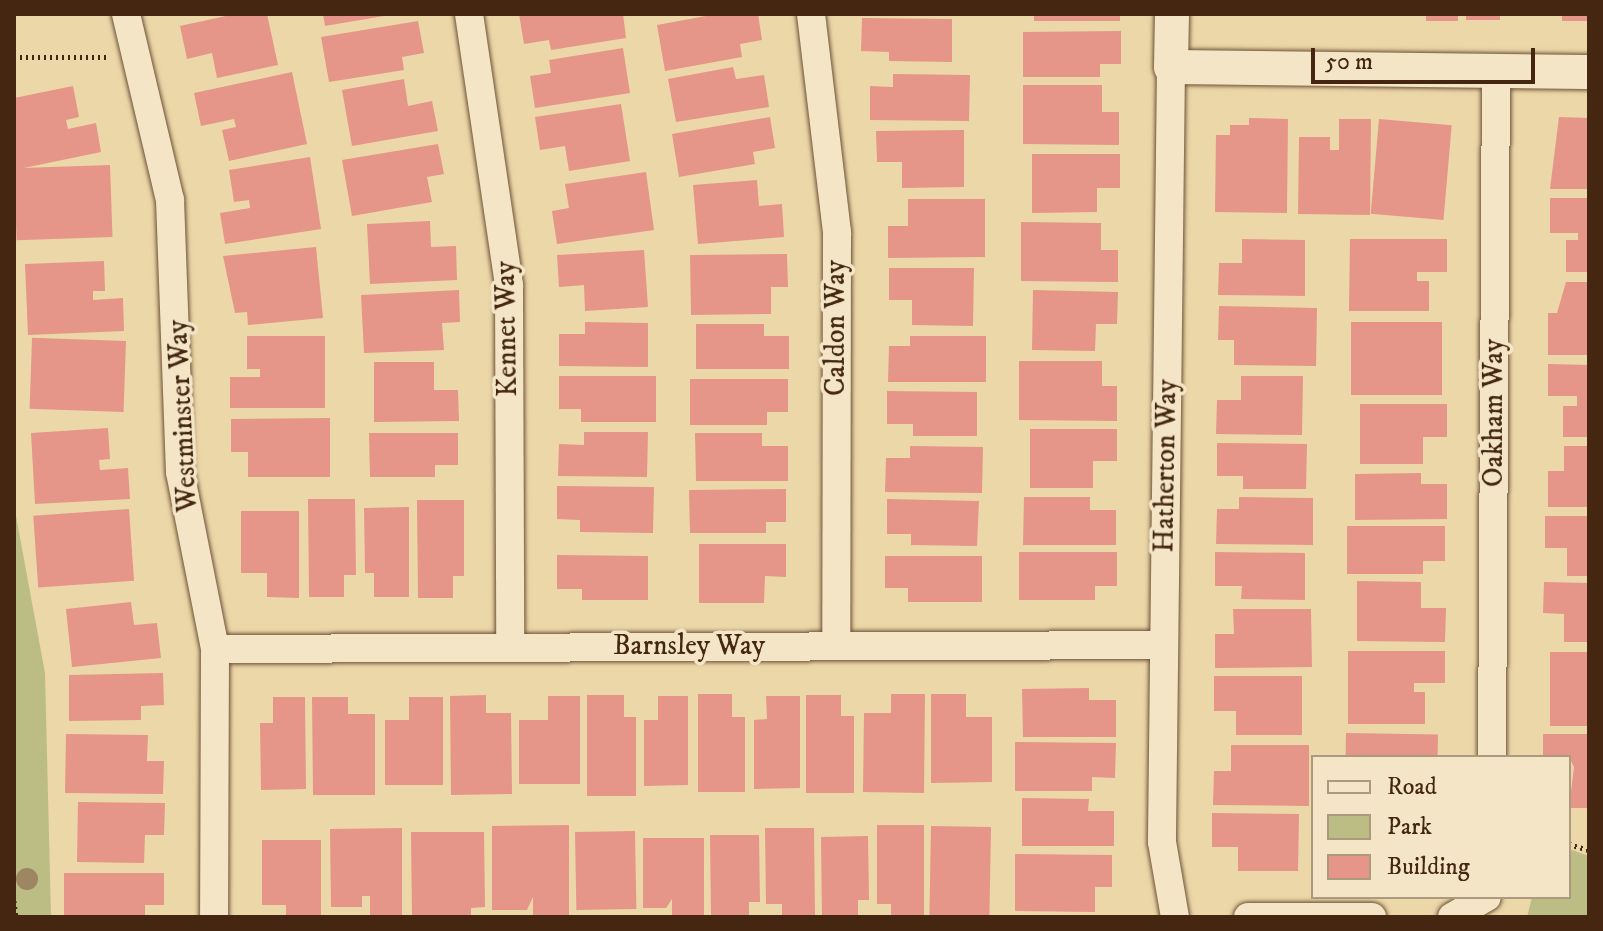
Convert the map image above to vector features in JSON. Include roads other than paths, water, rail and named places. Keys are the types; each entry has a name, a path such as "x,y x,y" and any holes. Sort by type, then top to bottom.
{"street":[{"name":"Westminster Way","path":"126,14 170,200 180,472 215,649 214,917"},
{"name":"Kennet Way","path":"469,14 509,285 510,646"},
{"name":"Caldon Way","path":"811,14 837,232 836,645"},
{"name":"Hatherton Way","path":"1172,14 1162,842 1175,917"},
{"path":"1171,67 1589,72"},
{"name":"Oakham Way","path":"1492,755 1496,70"},
{"name":"Barnsley Way","path":"215,649 1163,645"},
{"path":"1452,917 1484,899"},
{"path":"1248,917 1372,917"}]}
